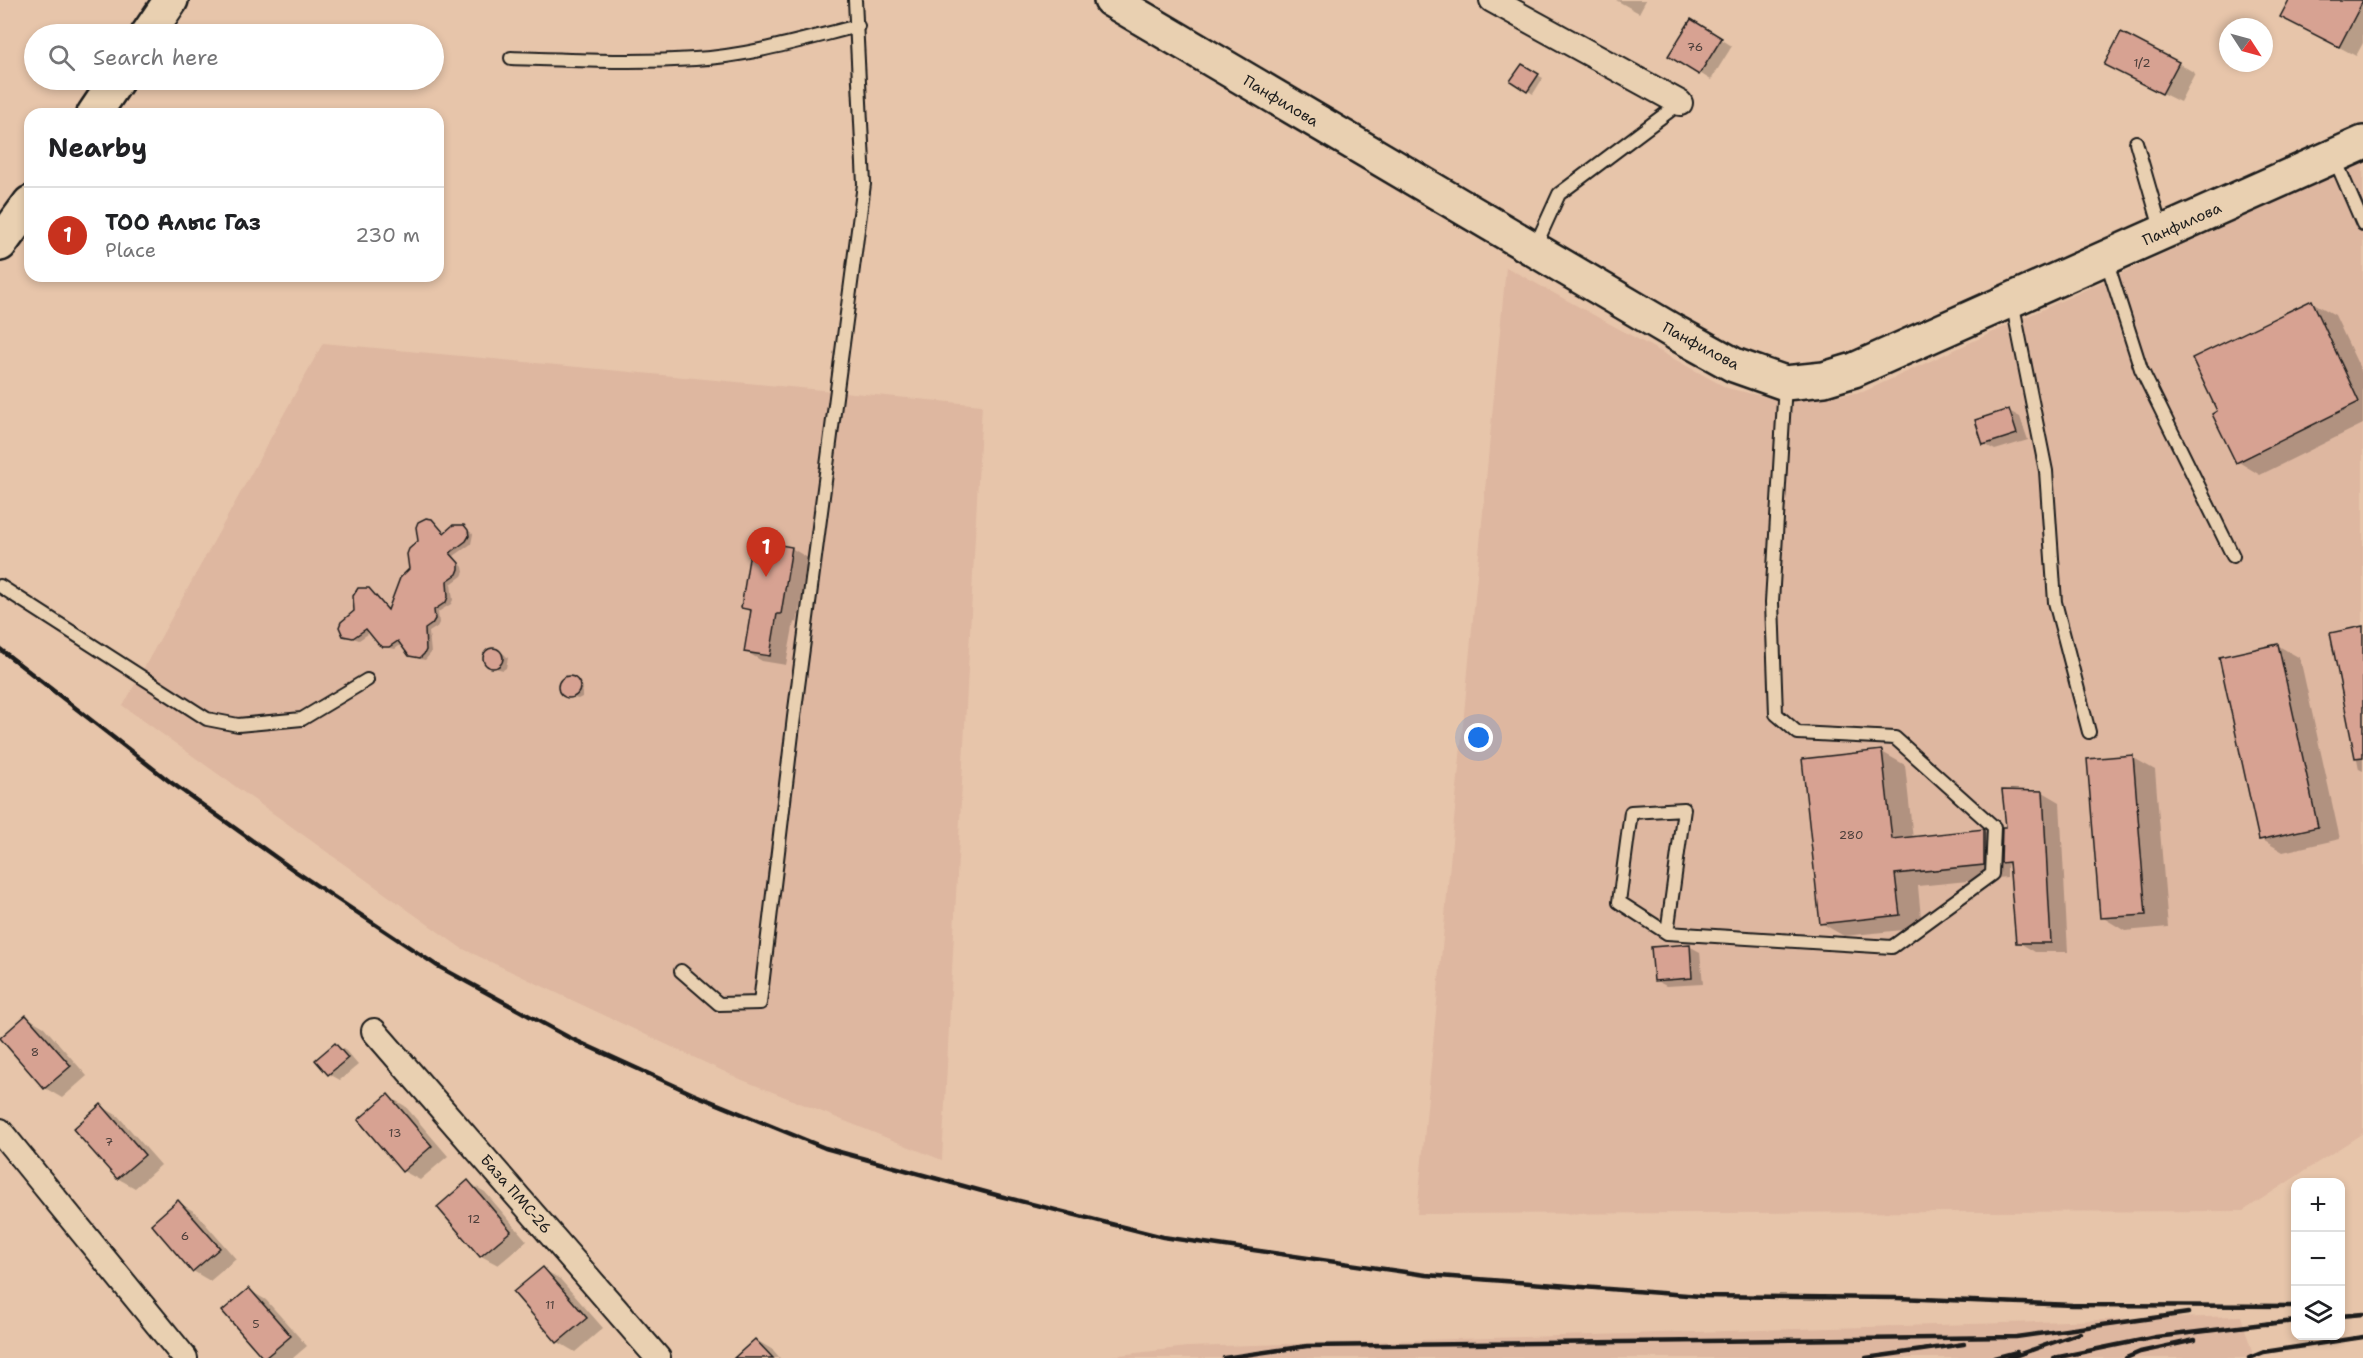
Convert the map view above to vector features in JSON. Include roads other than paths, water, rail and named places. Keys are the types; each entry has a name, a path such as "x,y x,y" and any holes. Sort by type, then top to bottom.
{"main road":[{"path":"155,24 171,0"},
{"name":"Панфилова","path":"1111,0 1534,250 1734,365 1785,383 1824,379 1854,370 2363,143"},
{"path":"98,108 110,90"},
{"path":"0,244 24,211"}],"street":[{"path":"1492,0 1680,103"},
{"name":"База ПМС-26","path":"374,1030 658,1358"},
{"path":"0,1131 185,1358"}],"lane":[{"path":"681,971 719,1004 760,1004 796,705 864,184 855,0"},
{"path":"511,58 608,61 697,59 750,52 858,26"},
{"path":"1534,250 1559,194 1680,103"},
{"path":"2136,142 2163,233"},
{"path":"2334,156 2363,224"},
{"path":"2106,258 2141,369 2232,556"},
{"path":"2012,300 2046,471 2055,602 2089,732"},
{"path":"1667,933 1684,809 1631,812 1619,902 1667,933 1892,947 1992,874 1994,827 1895,738 1798,733 1776,714 1773,602 1785,383"},
{"path":"0,586 207,718 238,725 302,719 367,680"}],"railway":[{"path":"0,649 169,781 295,871 436,965 568,1037 693,1094 825,1148 1000,1196 1163,1237 1426,1275 1700,1296 1897,1298 2072,1305 2291,1306"},
{"path":"1224,1358 1307,1346 2016,1337 2188,1313"},
{"path":"2345,1316 2363,1314"},
{"path":"2266,1324 2291,1322"},
{"path":"2054,1358 2156,1337 2272,1323"},
{"path":"2009,1358 2080,1333"},
{"path":"2249,1358 2264,1352 2363,1337"},
{"path":"2126,1358 2140,1352 2195,1340"},
{"path":"1866,1358 1964,1344"},
{"path":"1994,1358 2017,1352"}],"place":[{"name":"ТОО Алыс Газ","path":"766,577"}]}
